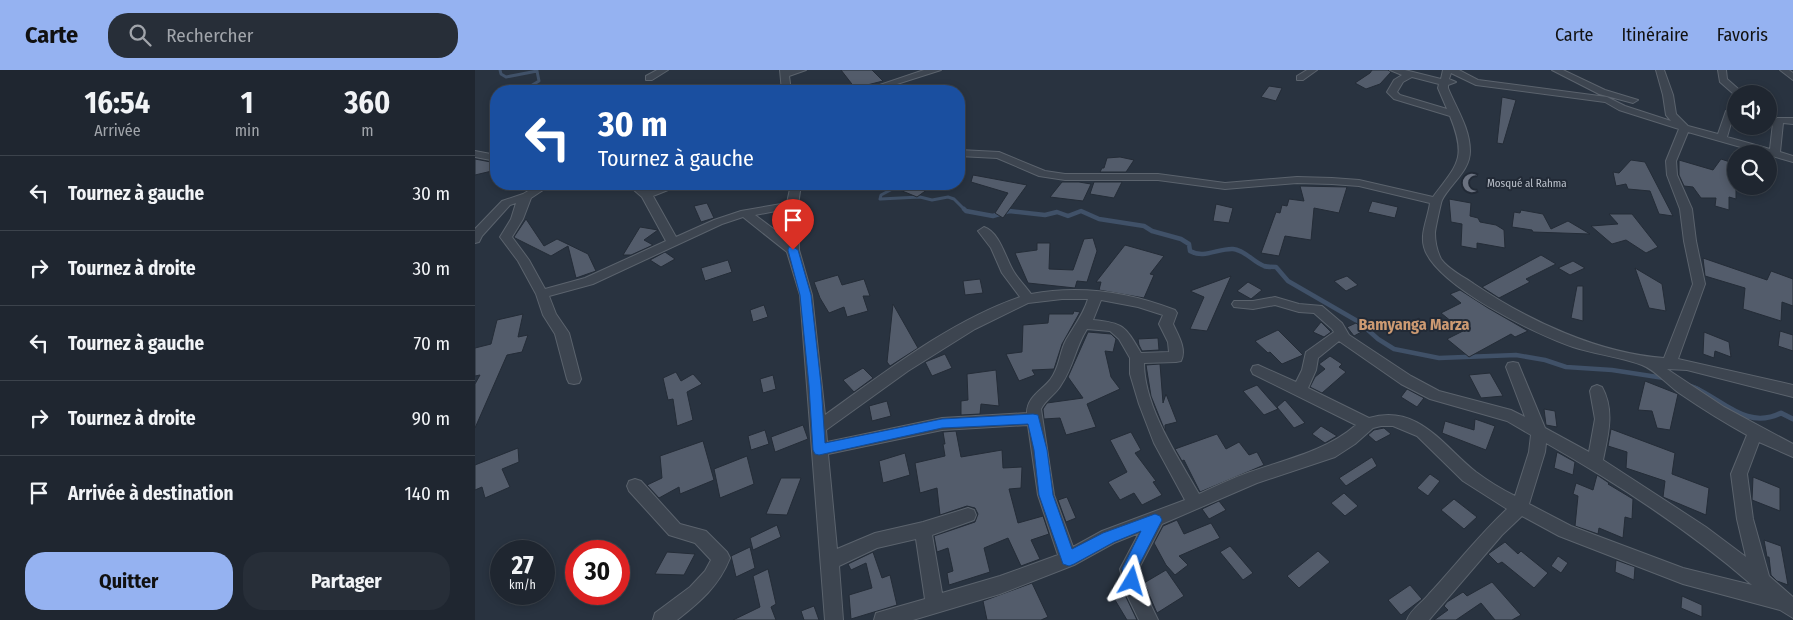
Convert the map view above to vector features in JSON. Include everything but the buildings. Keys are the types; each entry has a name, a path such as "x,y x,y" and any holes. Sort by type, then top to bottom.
{"street":[{"path":"649,78 664,70"},
{"path":"786,85 785,72 802,70"},
{"path":"885,85 937,70"},
{"path":"1301,78 1313,70"},
{"path":"1394,70 1412,74 1445,76 1475,82 1633,100 1657,113 1656,118"},
{"path":"1452,70 1475,82"},
{"path":"1557,70 1605,96 1622,108 1743,145"},
{"path":"1660,70 1668,95 1671,115 1685,128"},
{"path":"1722,70 1723,80 1729,85"},
{"path":"1784,70 1793,77"},
{"path":"1412,74 1403,77 1396,84 1392,92 1397,97 1456,115"},
{"path":"1445,76 1443,88 1463,135 1465,152 1462,165 1436,201 1434,217 1429,231 1430,247 1437,262 1453,276 1493,303 1531,324 1575,343 1660,366 1687,365 1793,391"},
{"path":"1721,139 1727,120"},
{"path":"1776,145 1780,120 1793,121"},
{"path":"1660,366 1699,284 1690,242 1686,209 1672,175 1671,161 1685,128"},
{"path":"965,153 999,155 1043,174 1065,177 1158,177 1225,186 1297,180 1332,181 1359,183 1436,201"},
{"path":"475,154 490,157"},
{"path":"1777,155 1793,159"},
{"path":"475,239 476,235 506,203 527,196 537,190"},
{"path":"640,190 647,195 673,242"},
{"path":"647,195 659,190"},
{"path":"794,190 793,250 806,295 834,620"},
{"path":"527,196 522,203 517,219 506,237 523,260 542,294 550,315 562,334 574,379"},
{"path":"542,294 589,281 718,222 745,213 793,205"},
{"path":"745,213 793,250"},
{"path":"984,231 997,247 1008,273 1028,299"},
{"path":"818,428 951,337 973,324 1028,299 1069,295 1096,296 1151,304 1170,313 1166,324 1175,342 1176,357 1137,358"},
{"path":"1069,559 1046,495 1041,450 1033,419 1038,400 1055,384 1066,365 1072,342 1096,296"},
{"path":"1239,304 1253,305 1275,301 1299,308 1317,309 1337,326 1344,338 1406,380 1435,395 1511,416 1595,463 1727,552 1789,606"},
{"path":"1083,324 1114,327 1124,336 1137,358 1137,374 1158,435 1196,503"},
{"path":"1300,390 1309,370 1311,356 1341,333"},
{"path":"1660,366 1680,386 1703,403 1755,433 1793,451"},
{"path":"1416,620 1434,603 1496,530 1520,507 1537,452 1539,432 1513,367"},
{"path":"1258,370 1368,424"},
{"path":"1595,463 1603,423 1602,406 1597,391"},
{"path":"819,450 942,424 1033,419"},
{"path":"883,620 1000,585 1069,559 1109,537 1155,520 1252,478 1329,452 1350,440 1368,424 1381,420 1394,420 1422,432 1469,476 1520,507 1565,531 1626,556 1683,576 1789,606"},
{"path":"1755,433 1739,474 1745,519 1761,581"},
{"path":"635,486 675,530 700,537 721,558 718,569 702,588 662,620"},
{"path":"828,562 875,541 923,530 968,514"},
{"path":"1149,620 1135,593 1129,569 1155,520"},
{"path":"923,530 935,605"}],"waterway":[{"path":"500,70 501,74 506,77 537,71 539,81 532,85"},
{"path":"891,190 881,195 880,199 920,197 932,200 948,197 954,199 966,211 993,216 1009,211 1045,215 1057,212 1068,216 1081,211 1099,219 1144,226 1152,231 1181,239 1189,244 1190,251 1195,253 1206,254 1228,249 1237,250 1264,266 1276,267 1288,281 1359,322 1378,339 1394,349 1439,358 1516,355 1545,360 1566,367 1612,370 1664,378"},
{"path":"1691,386 1698,389"},
{"path":"1695,388 1746,416 1757,418 1769,417 1781,413 1793,419"}],"place":[{"name":"Mosqué al Rahma","path":"1472,183"}],"district":[{"name":"Bamyanga Marza","path":"1414,324"}],"route":[{"path":"793,250 806,295 819,450 942,424 1033,419 1041,450 1046,495 1069,559 1109,537 1155,520 1129,569 1132,581"}]}
